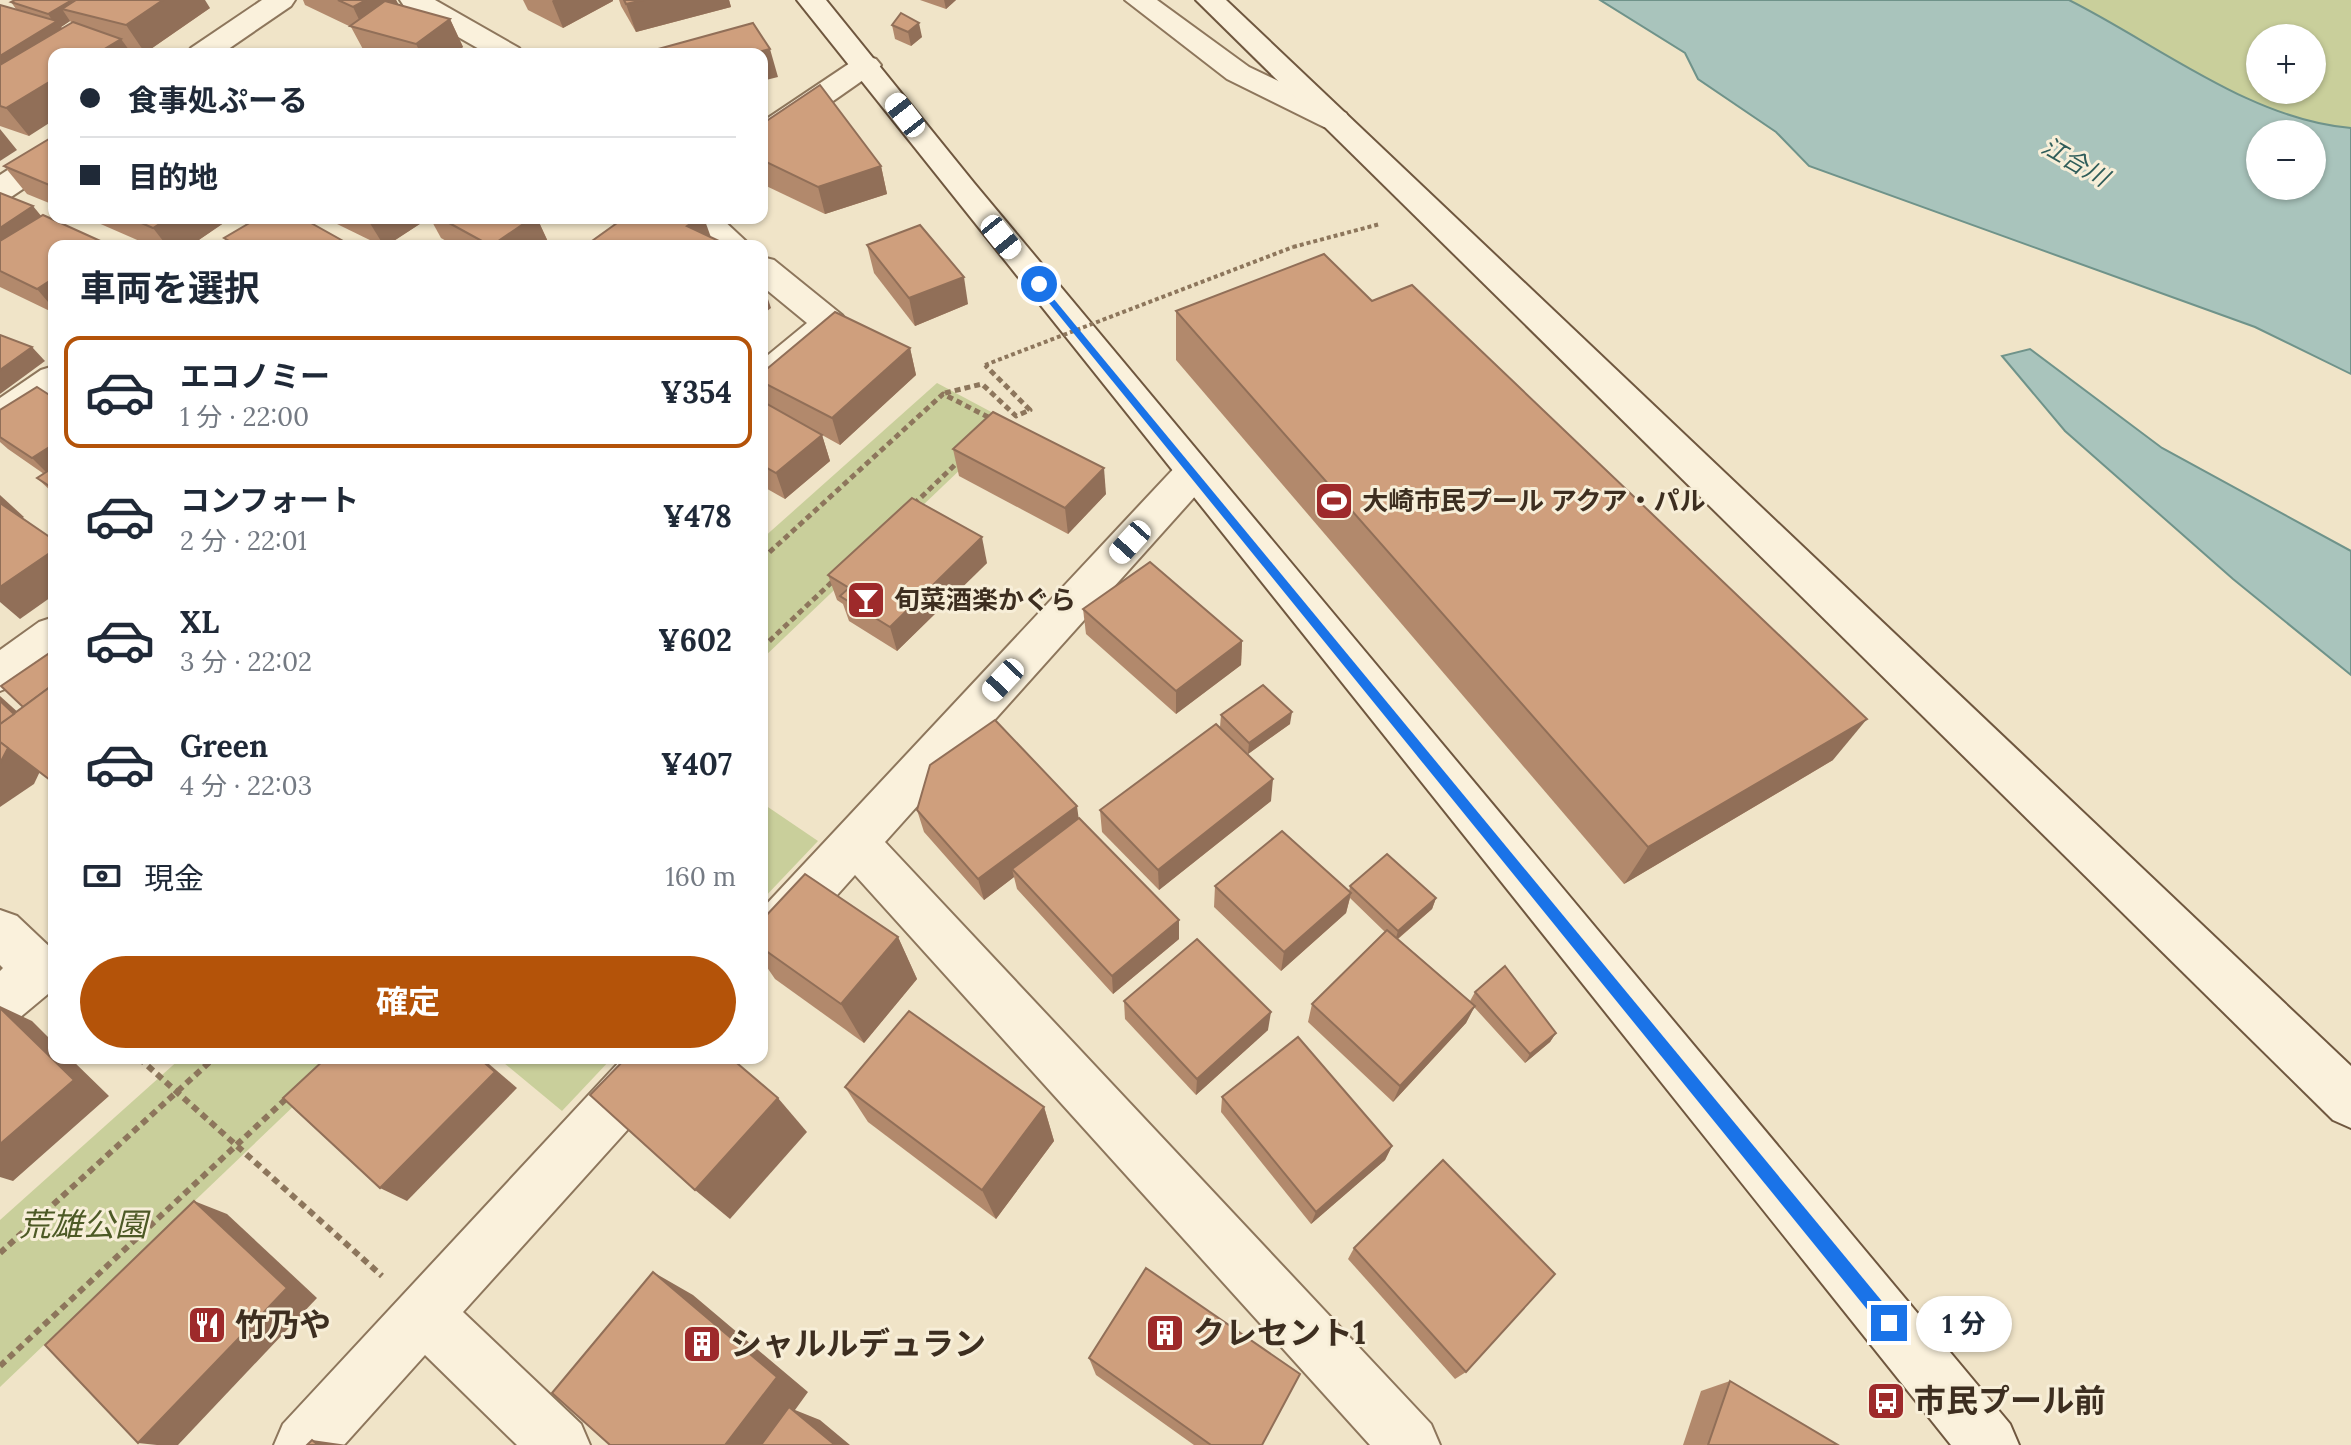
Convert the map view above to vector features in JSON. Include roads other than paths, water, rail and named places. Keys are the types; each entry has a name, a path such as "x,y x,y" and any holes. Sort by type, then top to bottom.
{"street":[{"path":"210,48 281,0"},
{"path":"414,0 498,48"},
{"path":"811,0 1193,473 1989,1445"},
{"path":"1139,0 1238,73 1335,120"},
{"path":"1210,0 2351,1102"},
{"path":"768,132 866,65"},
{"path":"0,190 48,158"},
{"path":"707,224 727,240"},
{"path":"768,273 830,323 768,374"},
{"path":"0,417 48,383"},
{"path":"768,937 1193,473"},
{"path":"0,673 48,638"},
{"path":"855,842 1410,1445"},
{"path":"0,932 46,964 0,1002"},
{"path":"304,1445 653,1064"},
{"path":"424,1314 560,1445"}],"water":[{"name":"江合川","path":"1600,0 2069,0 2246,98 2246,104 2260,104 2307,120 2246,120 2246,200 2326,200 2326,124 2351,128 2351,374 2255,327 1809,166 1776,132 1698,79 1685,53"},
{"path":"2030,349 2162,448 2351,551 2351,675 2233,579 2065,431 2002,356"}],"place":[{"name":"大崎市民プール アクア・パル","path":"1334,501"},
{"name":"旬菜酒楽かぐら","path":"866,600"},
{"name":"竹乃や","path":"207,1325"},
{"name":"クレセント1","path":"1165,1333"},
{"name":"シャルルデュラン","path":"702,1344"},
{"name":"市民プール前","path":"1886,1401"}],"park label":[{"name":"荒雄公園","path":"83,1225"}]}
